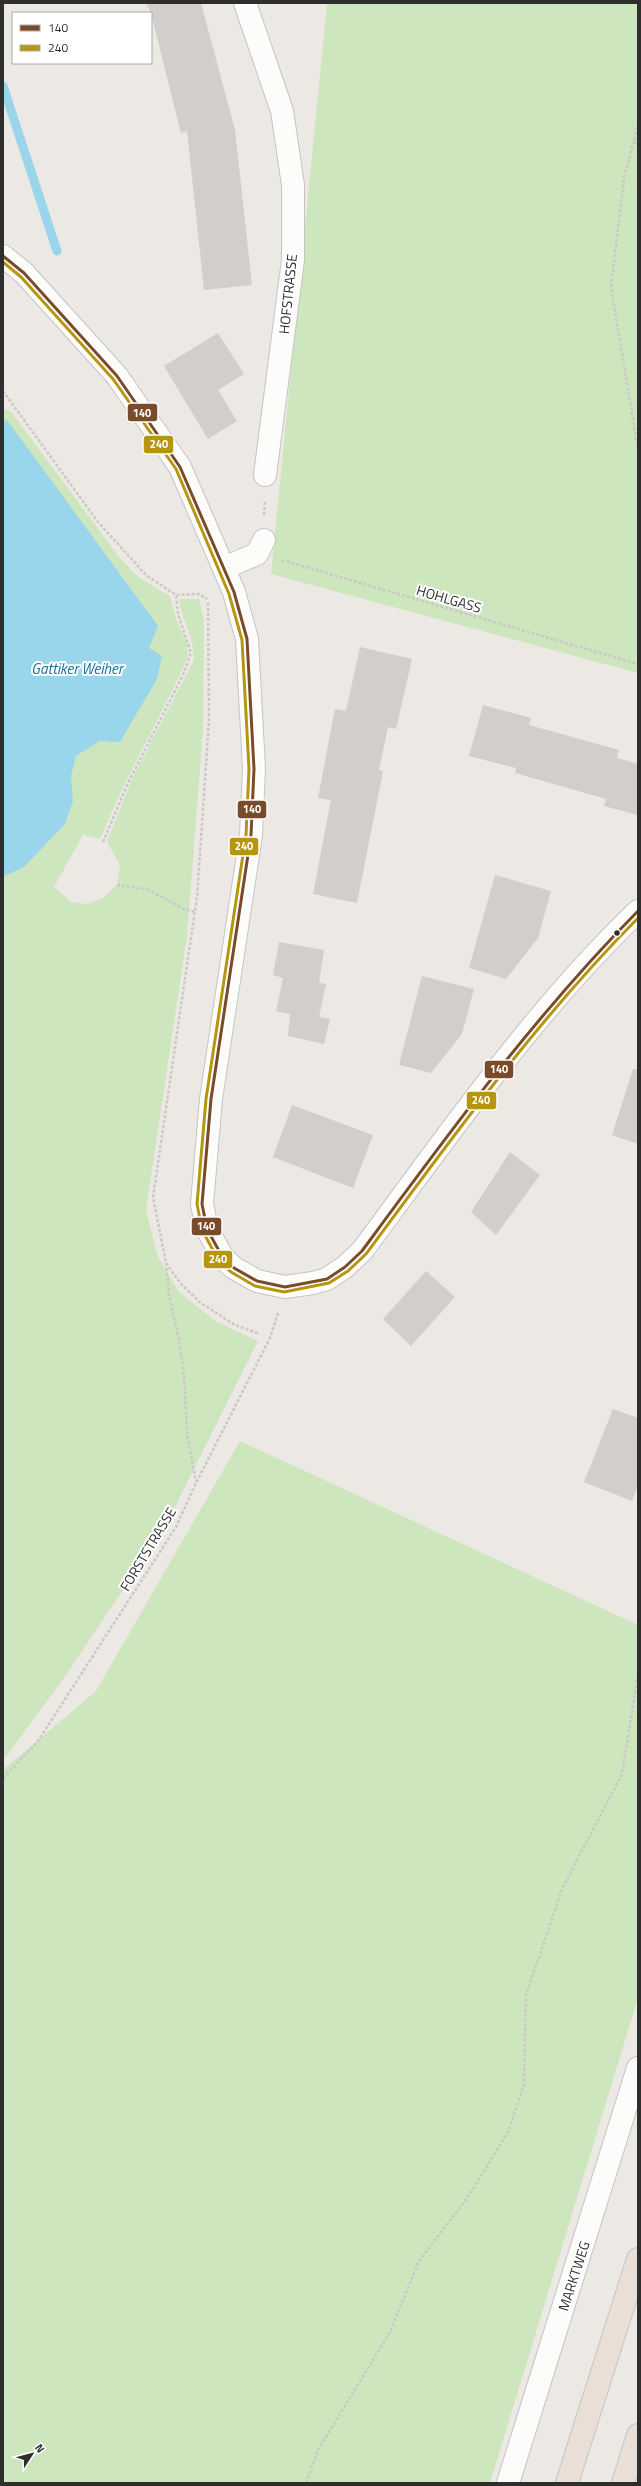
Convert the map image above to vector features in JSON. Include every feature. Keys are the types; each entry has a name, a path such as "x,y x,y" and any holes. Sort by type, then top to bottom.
{"highway":[{"path":"567,2483 638,2259"},
{"path":"622,2483 638,2435"}],"main road":[{"name":"HOFSTRASSE","path":"245,3 282,111 293,185 293,260 265,475"},
{"path":"3,256 24,273 117,376 180,466 234,592 248,639 254,769 251,835 211,1099 202,1204 207,1229 223,1258 245,1276 285,1287 313,1283 327,1279 345,1267 362,1251 536,1021 616,932 638,911"},
{"path":"224,568 257,554 264,540"},
{"name":"MARKTWEG","path":"508,2483 638,2068"}],"path":[{"path":"638,122 624,178 611,287 638,450"},
{"path":"634,140 638,148"},
{"path":"3,391 98,522 146,575 176,595 199,594 208,600 209,720 195,912 153,1197 166,1263 169,1295 184,1373 187,1434 196,1483"},
{"path":"264,540 265,475"},
{"name":"HOHLGASS","path":"280,560 638,664"},
{"path":"103,842 127,784 183,675 191,653 178,614 176,595"},
{"path":"117,885 149,890 184,909 195,912"},
{"path":"166,1263 181,1284 201,1303 235,1325 260,1334"},
{"name":"FORSTSTRASSE","path":"3,1778 42,1735 176,1527 196,1483 270,1338 285,1287"},
{"path":"306,2483 318,2450 390,2332 420,2261 468,2197 508,2132 524,2084 526,1995 562,1888 622,1774 638,1673"}],"green space":[{"path":"327,3 638,3 638,673 271,574"},
{"path":"6,409 12,413 119,557 139,578 170,596 176,619 187,643 188,655 183,669 123,787 100,839 83,835 54,887 71,902 87,904 103,898 117,885 120,865 107,842 132,779 194,660 192,643 179,599 199,599 204,620 203,731 187,936 146,1210 158,1257 179,1292 215,1321 258,1341 165,1527 71,1668 3,1761 3,877 24,867 73,801 70,776 76,756 100,741 148,648 7,421 3,421 3,412"},
{"path":"240,1441 638,1625 638,1998 490,2483 3,2483 3,1770 96,1691"}],"water":[{"name":"Gattiker Weiher","path":"7,420 158,626 149,648 162,656 157,679 120,742 100,741 76,756 71,776 73,801 65,824 24,867 3,877 3,421"}],"building":[{"path":"146,3 201,3 235,130 252,285 204,290 187,131 181,133 152,12 150,12"},
{"path":"218,333 244,374 218,390 237,421 208,439 164,366"},
{"path":"360,647 412,659 396,729 388,727 379,770 383,771 357,903 313,894 331,800 318,798 335,709 346,711"},
{"path":"483,705 531,718 529,725 619,750 617,758 638,764 638,815 604,806 606,799 515,773 516,768 469,756"},
{"path":"495,875 551,891 538,938 506,979 469,968"},
{"path":"279,942 324,950 319,983 326,984 319,1017 330,1019 324,1044 288,1036 290,1014 276,1011 283,978 273,975"},
{"path":"422,976 474,989 462,1034 431,1073 399,1065"},
{"path":"633,1069 638,1069 638,1144 612,1135"},
{"path":"292,1105 373,1135 353,1188 273,1157"},
{"path":"510,1152 540,1175 496,1235 471,1212"},
{"path":"426,1271 455,1297 411,1346 383,1319"},
{"path":"613,1409 638,1418 638,1485 632,1501 584,1482"}],"waterway":[{"path":"3,86 57,251"}],"transit line":[{"name":"140","path":"3,256 24,273 117,376 180,467 234,592 247,639 254,769 251,835 211,1099 202,1204 207,1229 223,1258 234,1268 257,1281 285,1287 327,1279 345,1267 362,1251 460,1119 528,1033 600,951 638,911"},
{"name":"240","path":"3,262 21,277 113,379 176,469 229,594 242,640 249,769 246,835 206,1099 197,1204 202,1230 219,1261 231,1272 255,1286 284,1292 329,1283 348,1271 366,1254 463,1124 530,1039 601,957 638,918"}]}
